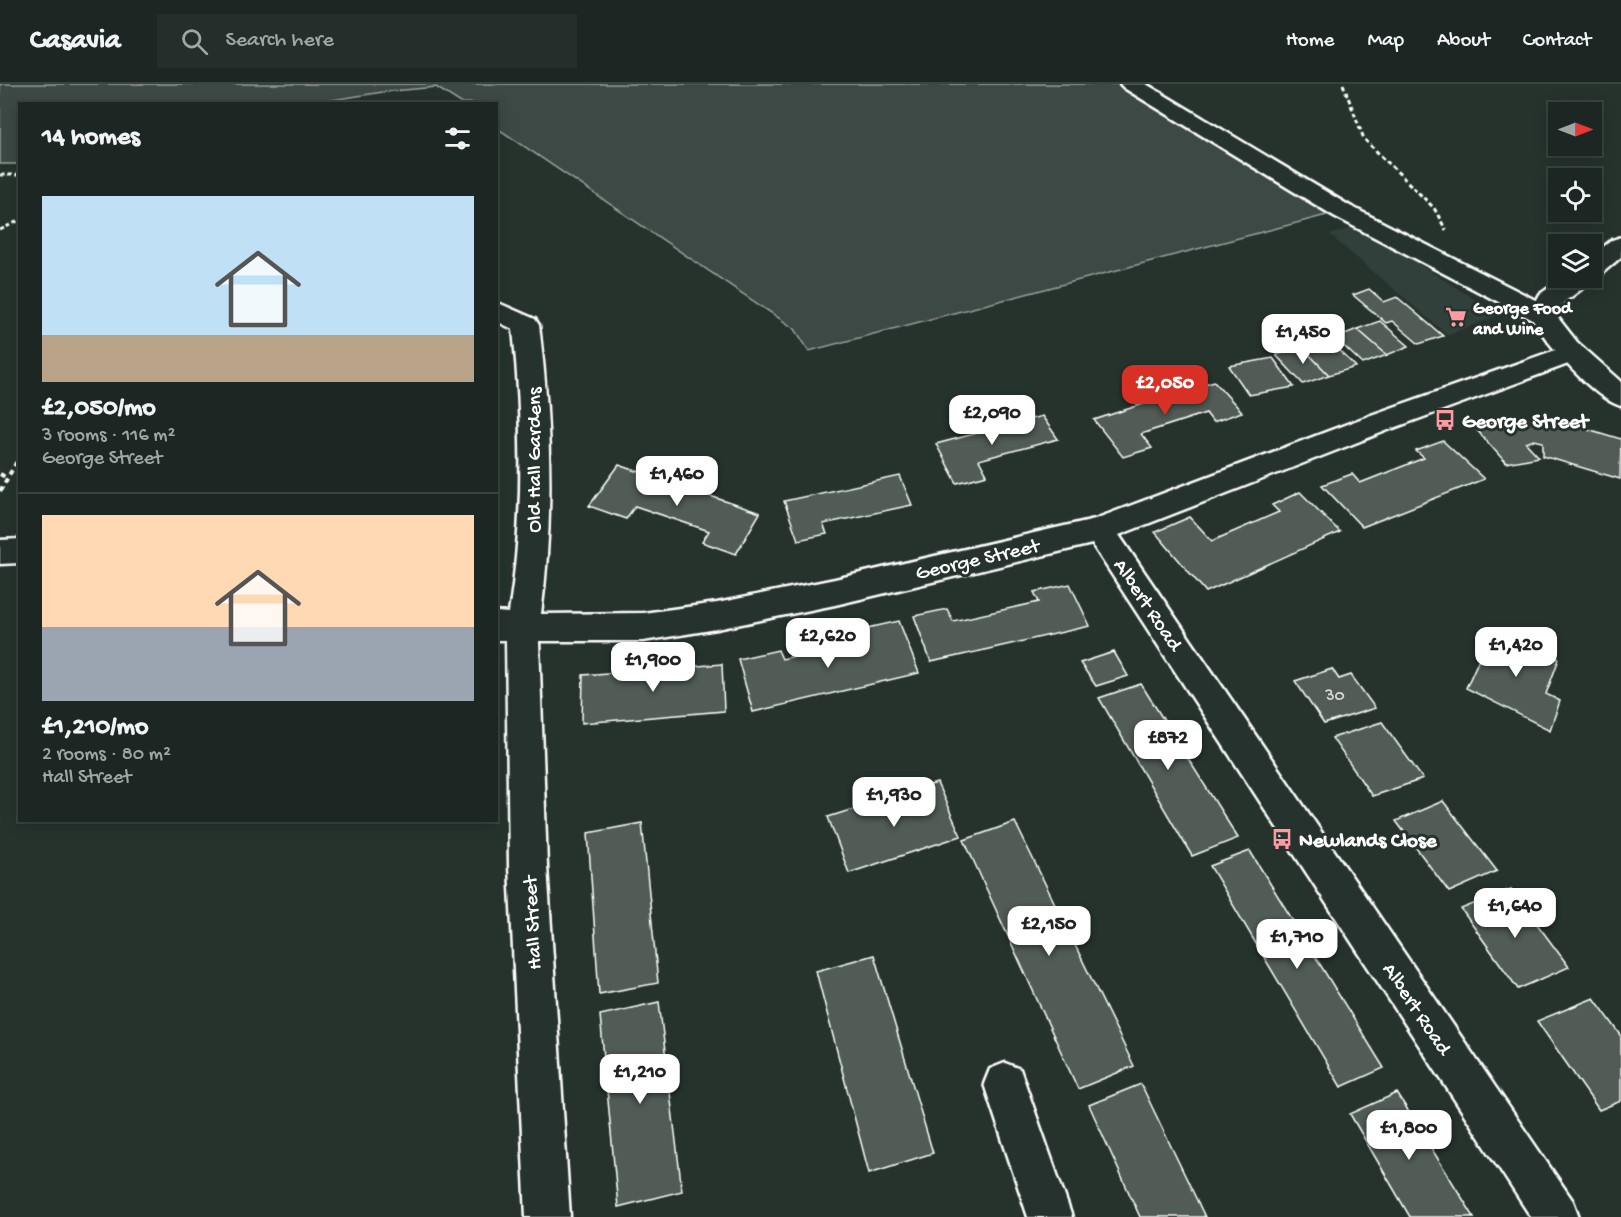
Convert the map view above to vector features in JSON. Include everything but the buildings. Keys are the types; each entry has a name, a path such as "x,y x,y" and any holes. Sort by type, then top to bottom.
{"street":[{"path":"1131,84 1342,211 1542,314 1548,326 1573,353 1621,396"},
{"path":"1602,260 1621,245"},
{"path":"1542,314 1550,300 1566,288"},
{"name":"Old Hall Gardens","path":"498,311 526,325 533,381 533,555 509,627"},
{"name":"George Street","path":"509,627 643,627 717,616 835,592 1099,530 1370,426 1573,353"},
{"name":"Albert Road","path":"1099,530 1557,1217"},
{"path":"0,552 18,551"},
{"name":"Hall Street","path":"509,627 523,778 548,1217"},
{"path":"1005,1084 1050,1217"}],"path":[{"path":"1343,84 1364,139 1434,207 1468,276"},
{"path":"0,175 18,175"},
{"path":"0,230 18,221"},
{"path":"0,491 18,459"},
{"path":"0,474 7,478"},
{"path":"0,480 7,478"}],"shaded area":[{"path":"0,84 1131,84 1342,211 809,351 795,329 498,129 498,102 459,102 436,87 383,92 320,102 18,102 18,164 0,164"},
{"path":"1359,226 1499,315 1448,335 1330,235"}],"place":[{"name":"George Food and Wine","path":"1456,317"},
{"name":"George Street","path":"1445,420"},
{"name":"Newlands Close","path":"1282,839"}]}
